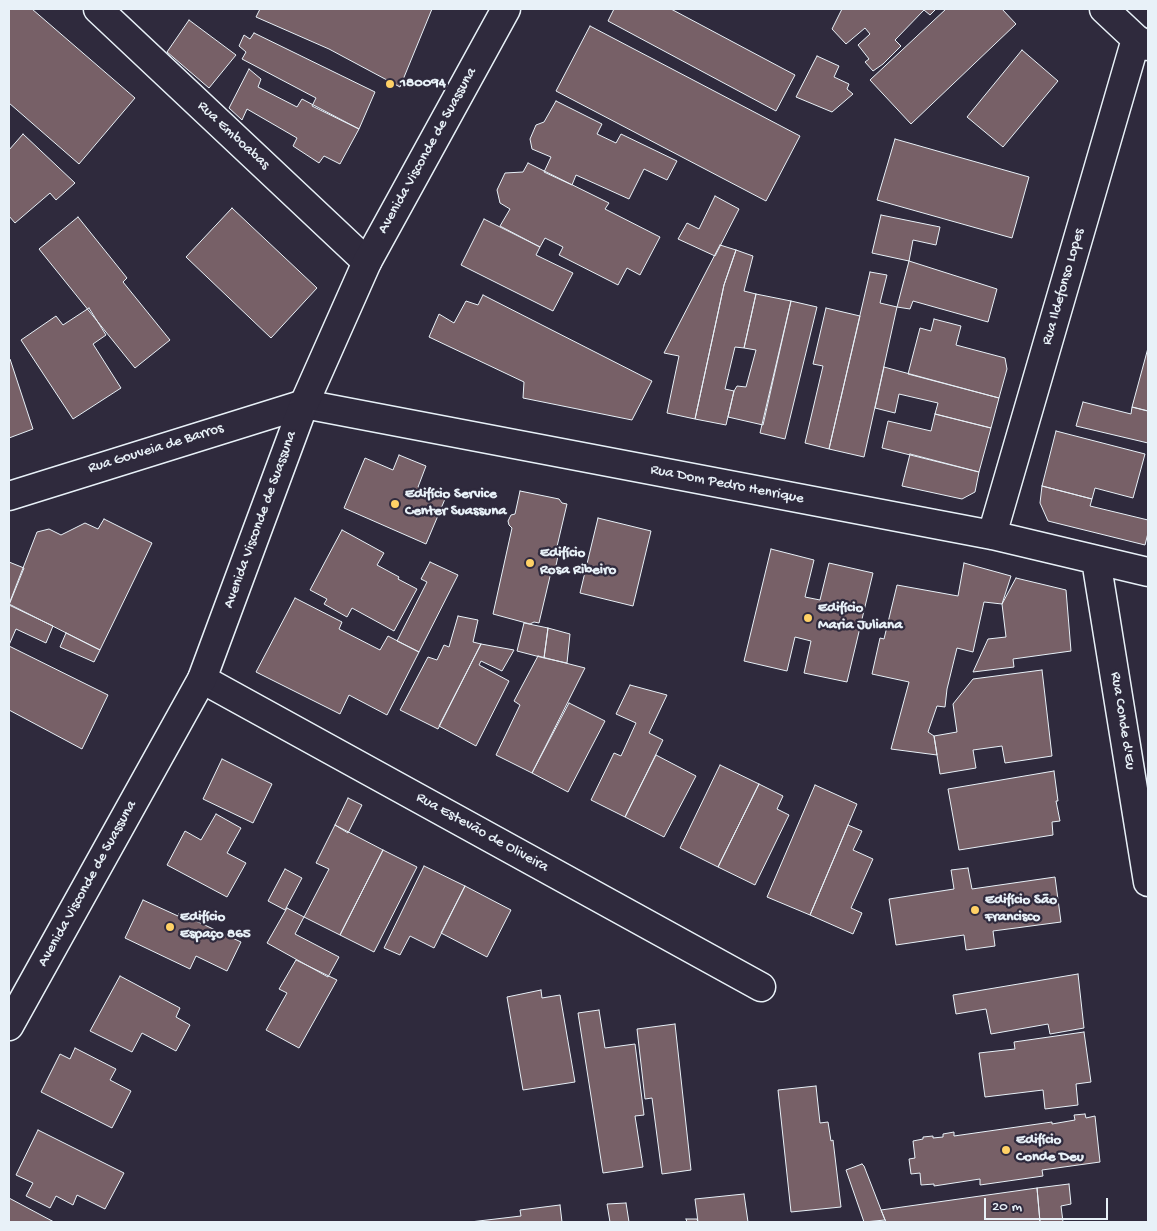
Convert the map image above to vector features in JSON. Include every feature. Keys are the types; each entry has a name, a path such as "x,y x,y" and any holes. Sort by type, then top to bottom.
{"street":[{"name":"Rua Emboabas","path":"98,9 367,262"},
{"name":"Avenida Visconde de Suassuna","path":"9,1026 202,679 304,404 367,262 506,9"},
{"path":"1104,9 1142,42"},
{"name":"Rua Ildefonso Lopes","path":"992,535 1142,42"},
{"name":"Rua Dom Pedro Henrique","path":"304,404 992,535 1148,572"},
{"name":"Rua Gouveia de Barros","path":"9,496 304,404"},
{"name":"Rua Conde d'Eu","path":"1096,560 1148,882"},
{"name":"Rua Estevão de Oliveira","path":"202,679 761,987"}],"building":[{"path":"9,9 32,9 135,98 79,164 9,103"},
{"path":"260,9 432,9 400,87 329,49 256,17"},
{"path":"614,9 671,9 795,75 776,111 608,21"},
{"path":"842,9 936,9 930,15 924,10 895,40 901,46 873,71 865,62 869,59 858,45 870,34 865,28 846,44 832,29"},
{"path":"946,9 1002,9 1016,24 911,124 870,80"},
{"path":"189,20 236,55 209,88 167,52"},
{"path":"590,26 800,136 766,201 556,91"},
{"path":"254,33 375,92 359,129 312,106 316,98 242,59 246,52 239,46 244,35 250,39"},
{"path":"1022,50 1058,81 1003,147 967,117"},
{"path":"817,56 839,66 834,77 849,84 847,89 853,94 832,112 796,97"},
{"path":"249,69 261,79 258,87 297,107 302,99 359,129 340,164 324,156 319,163 293,146 297,138 247,109 242,120 229,108"},
{"path":"556,101 602,124 597,134 616,143 621,134 677,161 667,180 644,169 629,199 576,175 572,185 544,172 551,157 532,149 530,139 536,125 544,122"},
{"path":"23,134 75,183 56,200 50,193 15,223 9,216 9,150"},
{"path":"895,139 1029,177 1012,238 877,200"},
{"path":"528,163 609,203 605,209 660,237 640,275 627,268 618,285 559,255 563,247 545,238 540,247 500,226 510,209 500,203 497,190 505,173 523,172"},
{"path":"715,196 739,209 715,256 678,239 687,223 699,229"},
{"path":"232,208 317,288 271,338 186,257"},
{"path":"881,215 940,227 936,245 913,240 909,261 872,253"},
{"path":"78,217 127,278 123,282 170,340 135,368 39,249"},
{"path":"484,219 540,247 536,255 573,273 553,311 461,265"},
{"path":"720,245 736,250 724,285 695,419 667,413 679,356 664,353"},
{"path":"736,250 753,256 744,291 756,294 744,348 735,347 725,389 734,391 726,425 695,419 724,285"},
{"path":"909,261 997,289 988,322 913,301 910,309 897,307"},
{"path":"870,272 887,275 880,303 897,307 864,457 829,449"},
{"path":"756,294 791,301 763,425 728,417 737,386 746,387 756,350 744,348"},
{"path":"483,295 652,381 632,420 523,398 524,382 429,337 439,314 454,323 466,301 478,305"},
{"path":"791,301 817,307 785,439 760,433"},
{"path":"89,308 106,335 93,344 121,388 73,419 21,340 56,316 63,325"},
{"path":"826,308 860,316 829,449 805,443 823,366 813,364"},
{"path":"934,319 961,326 956,345 1005,358 1007,369 999,398 908,374 920,328 931,331"},
{"path":"1148,348 1148,411 1132,407"},
{"path":"9,359 33,429 9,438"},
{"path":"884,367 999,398 991,428 935,414 938,403 899,394 895,413 875,408"},
{"path":"1083,402 1131,414 1132,407 1148,411 1148,443 1076,426"},
{"path":"935,414 991,428 979,472 882,448 888,421 931,431"},
{"path":"1056,431 1145,454 1133,498 1095,488 1092,499 1042,486"},
{"path":"910,454 979,472 975,492 962,499 902,486"},
{"name":"Edifício Service Center Suassuna","path":"399,455 426,466 418,487 445,499 426,544 344,508 365,458 393,470"},
{"path":"1042,486 1092,499 1090,506 1148,520 1148,533 1145,545 1048,521 1040,503"},
{"name":"Edifício Rosa Ribeiro","path":"520,491 559,499 562,503 567,504 555,555 558,556 555,570 551,572 539,623 534,622 530,624 493,614 512,528 508,521 511,515 515,514"},
{"path":"598,518 651,531 633,606 580,593"},
{"path":"104,519 152,543 100,650 9,604 37,532 49,529 61,535 85,523 98,529"},
{"path":"342,530 384,553 377,565 417,589 394,631 352,608 347,617 324,604 327,599 310,590"},
{"name":"Edifício Maria Juliana","path":"771,549 814,560 805,597 820,600 829,563 873,573 847,682 804,673 811,641 795,637 787,671 744,661"},
{"path":"9,562 24,568 9,605"},
{"path":"430,562 458,575 419,652 397,641 427,582 421,579"},
{"path":"964,563 1011,576 1002,604 984,602 973,652 957,648 947,689 945,707 937,706 928,732 934,736 937,755 891,749 909,682 872,674 880,638 884,639 897,585 958,596"},
{"path":"1016,578 1066,590 1071,651 1013,659 1014,667 973,672 988,639 1006,637 1002,604"},
{"path":"295,598 342,622 339,629 380,650 388,636 419,652 387,715 349,695 340,714 256,672"},
{"path":"9,605 53,626 46,643 16,629 9,645"},
{"path":"458,616 478,620 473,642 481,644 438,729 400,710 428,657 437,660 444,645 449,647"},
{"path":"524,623 548,628 544,658 517,651"},
{"path":"548,628 570,634 567,663 544,658"},
{"path":"66,633 100,650 94,662 60,647"},
{"path":"481,644 514,650 502,671 481,661 479,665 509,681 476,746 439,726"},
{"path":"9,646 108,695 82,749 9,710"},
{"path":"538,656 585,668 532,773 496,755 520,705 514,701"},
{"path":"1042,670 1052,756 1005,763 1002,746 973,750 976,768 940,774 934,736 957,732 953,704 973,679"},
{"path":"630,685 667,695 649,733 663,740 625,817 591,800 614,753 621,756 636,723 616,714"},
{"path":"569,703 605,721 568,792 532,773"},
{"path":"656,755 696,776 664,837 625,817"},
{"path":"222,759 272,784 253,823 203,799"},
{"path":"720,765 759,784 718,867 680,848"},
{"path":"1054,771 1058,801 1056,801 1060,821 1052,822 1053,835 959,850 948,789"},
{"path":"759,784 783,796 777,809 789,815 755,885 718,867"},
{"path":"815,785 857,804 810,915 767,897"},
{"path":"348,798 362,805 348,833 335,825"},
{"path":"216,814 241,828 227,853 246,863 227,897 167,865 185,831 201,840"},
{"path":"335,825 383,850 340,935 304,917 329,869 316,863"},
{"path":"848,825 862,831 853,850 873,859 851,908 862,913 853,934 810,915"},
{"path":"383,850 417,867 374,952 340,935"},
{"path":"424,866 465,886 434,948 410,936 400,955 384,948"},
{"name":"Edifício São Francisco","path":"968,868 972,889 1055,877 1061,922 993,931 995,946 966,950 964,935 896,945 889,899 954,889 951,870"},
{"path":"285,869 302,878 285,910 268,901"},
{"path":"465,886 511,910 487,957 441,933"},
{"name":"Edifício Espaço 865","path":"143,900 178,916 179,913 241,942 227,971 196,956 190,969 125,938"},
{"path":"287,908 304,917 295,934 339,957 328,977 267,943"},
{"path":"296,960 337,980 299,1048 266,1030 287,993 279,989"},
{"path":"1078,974 1084,1028 1050,1034 1048,1024 991,1034 986,1009 956,1014 953,995"},
{"path":"120,976 180,1008 176,1017 190,1025 176,1051 142,1033 132,1052 90,1031"},
{"path":"541,990 542,998 560,995 575,1082 523,1090 507,997"},
{"path":"599,1010 605,1048 635,1044 644,1115 635,1116 643,1167 603,1173 578,1013"},
{"path":"675,1024 691,1170 662,1174 652,1098 645,1099 637,1029"},
{"path":"1084,1032 1091,1082 1076,1084 1078,1105 1045,1109 1043,1090 985,1097 979,1053 1015,1049 1014,1042"},
{"path":"75,1048 116,1069 110,1080 131,1091 112,1128 41,1092 60,1054 70,1059"},
{"path":"816,1086 820,1123 828,1122 831,1141 833,1140 841,1207 791,1212 778,1090"},
{"name":"Edifício Conde Deu","path":"1085,1114 1086,1118 1095,1116 1100,1162 1042,1170 1043,1176 980,1185 980,1179 934,1186 934,1184 921,1185 920,1173 911,1174 909,1159 915,1158 913,1141 923,1139 923,1137 943,1137 943,1134 954,1132 954,1136 1052,1122 1052,1124 1075,1120 1074,1115"},
{"path":"38,1130 124,1173 105,1209 77,1195 73,1205 56,1196 50,1208 26,1196 33,1183 16,1175"},
{"path":"862,1164 885,1220 864,1222 846,1170"},
{"path":"1069,1184 1071,1204 1061,1206 1063,1222 1040,1222 1037,1188"},
{"path":"1037,1188 1040,1222 886,1222 881,1210"},
{"path":"744,1194 748,1222 698,1222 695,1199"},
{"path":"9,1198 54,1222 9,1222"},
{"path":"626,1203 629,1222 610,1222 607,1204"},
{"path":"560,1205 562,1222 470,1222 521,1216 520,1210"},
{"path":"686,1219 697,1219 698,1222 687,1222"}],"place":[{"name":"180094","path":"390,84"},
{"name":"Edifício Service Center Suassuna","path":"395,504"},
{"name":"Edifício Rosa Ribeiro","path":"530,563"},
{"name":"Edifício Maria Juliana","path":"808,618"},
{"name":"Edifício São Francisco","path":"975,910"},
{"name":"Edifício Espaço 865","path":"170,927"},
{"name":"Edifício Conde Deu","path":"1006,1150"}]}
